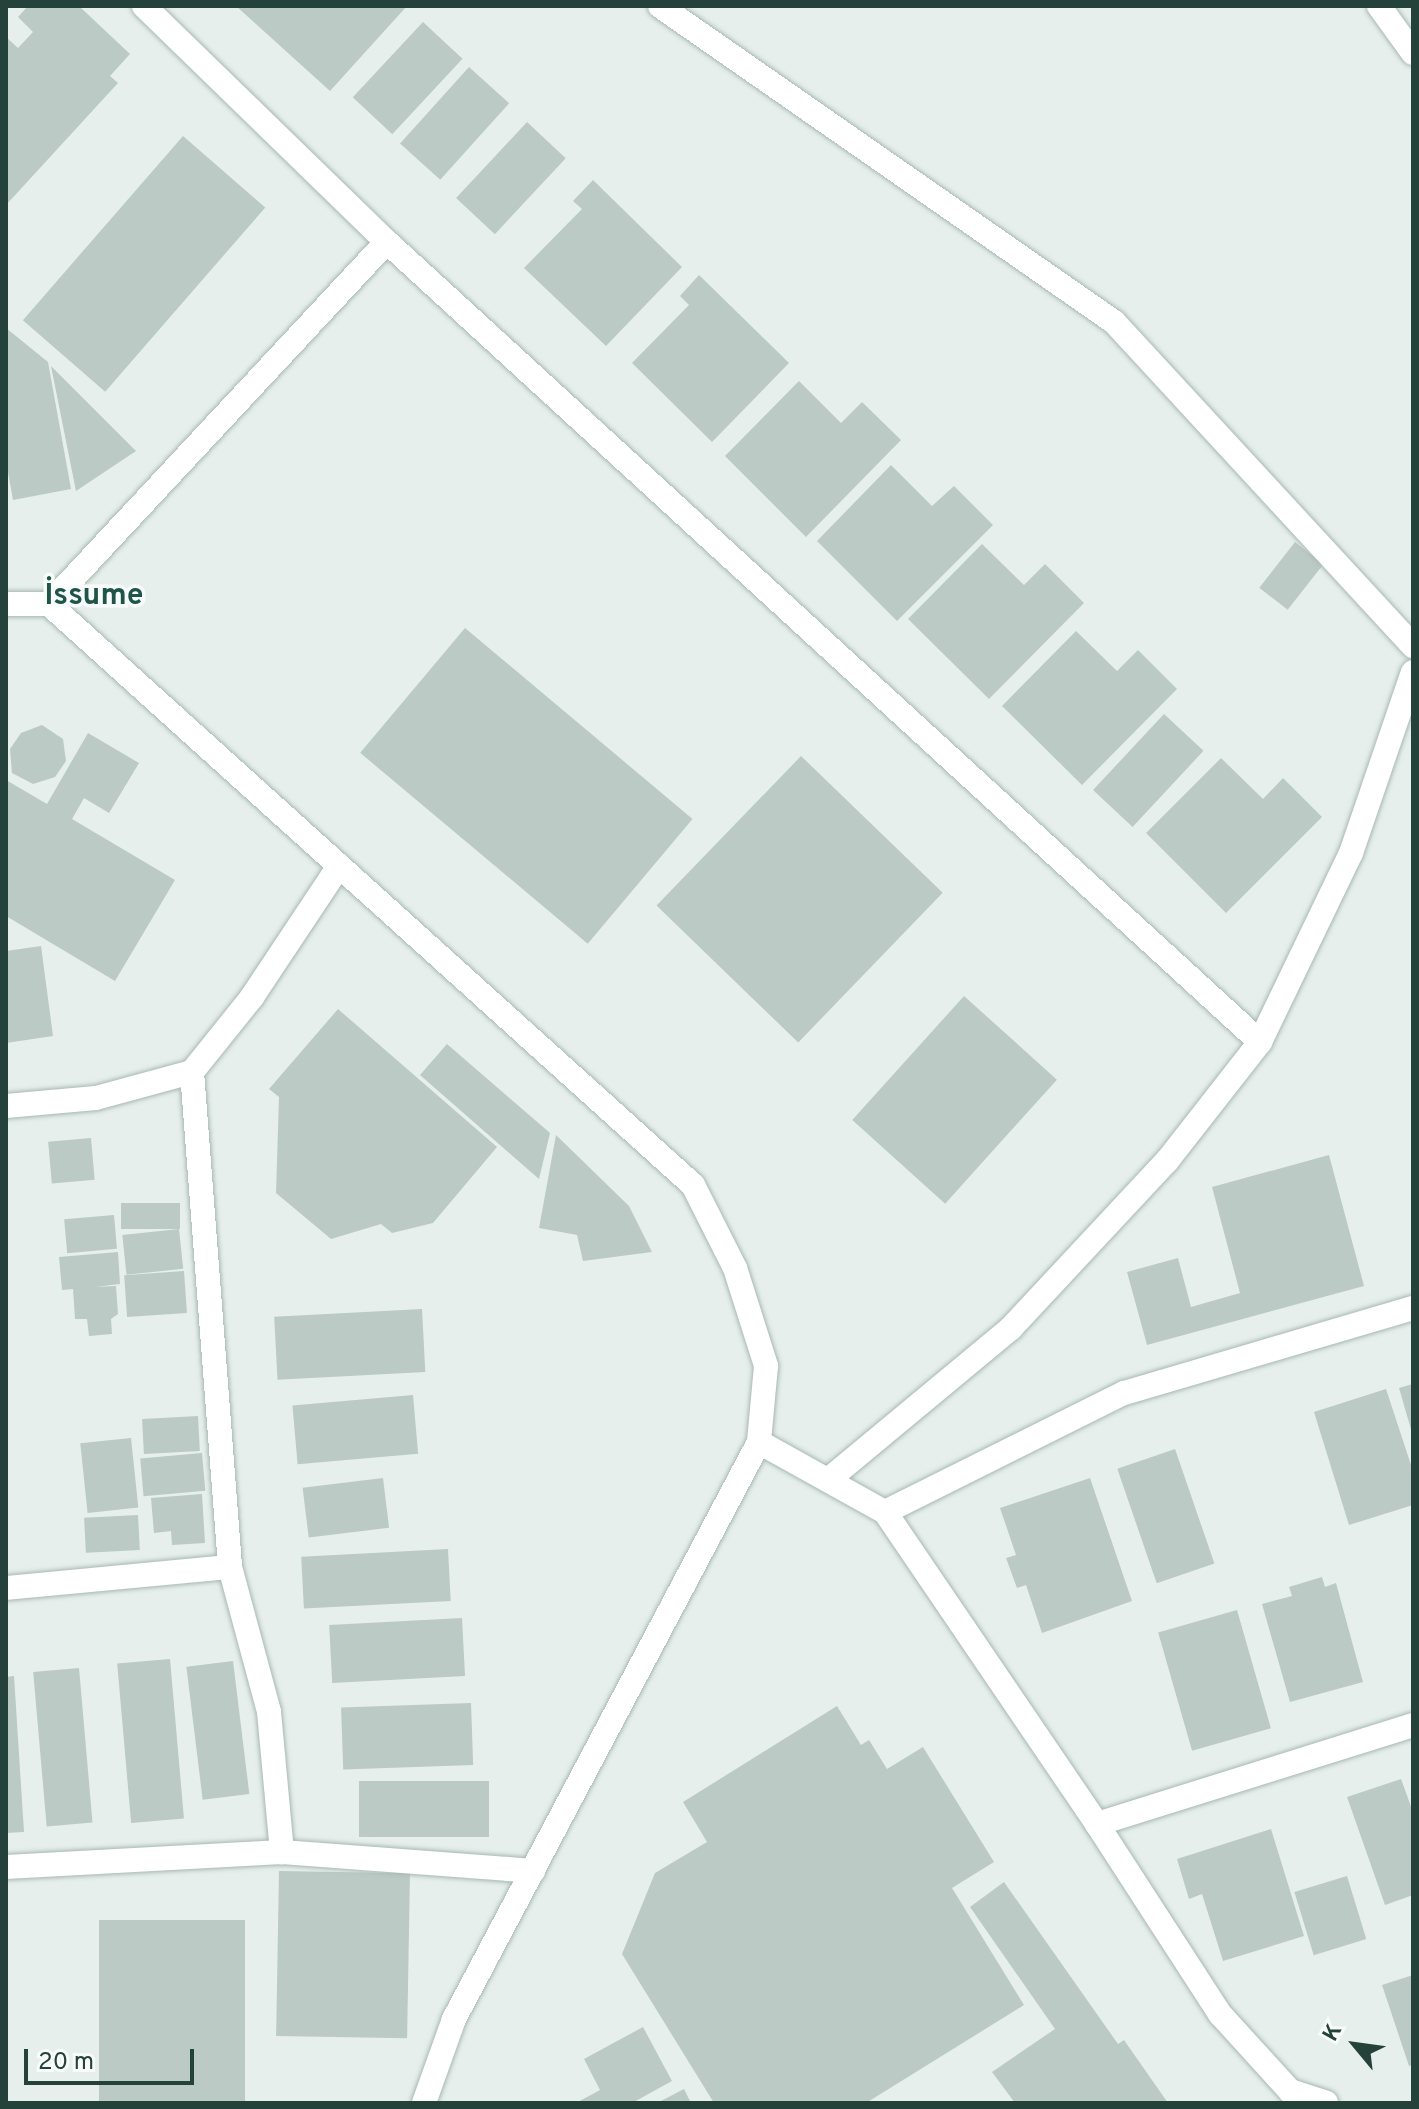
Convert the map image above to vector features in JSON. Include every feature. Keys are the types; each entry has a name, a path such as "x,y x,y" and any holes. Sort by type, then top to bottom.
{"street":[{"path":"144,6 387,242 1260,1042"},
{"path":"660,6 1114,322 1413,646"},
{"path":"1379,6 1413,53"},
{"path":"49,604 387,242"},
{"path":"6,604 49,604 693,1185 735,1268 766,1366 759,1442 454,2019 424,2103"},
{"path":"828,1480 1011,1328 1167,1161 1260,1042 1351,853 1413,672"},
{"path":"6,1106 96,1098 192,1072 252,997 339,866"},
{"path":"192,1072 230,1567 269,1712 282,1852"},
{"path":"885,1512 1124,1393 1413,1308"},
{"path":"759,1442 885,1512 1097,1824 1220,2014 1290,2091 1326,2103"},
{"path":"6,1588 230,1567"},
{"path":"1097,1824 1413,1725"},
{"path":"6,1867 282,1852 533,1871"}],"building":[{"path":"28,6 79,6 130,54 110,76 118,83 6,205 6,37 18,48 33,32 18,17"},
{"path":"236,6 407,6 330,91"},
{"path":"423,22 462,59 392,134 353,97"},
{"path":"469,67 509,103 440,180 400,144"},
{"path":"527,122 566,158 495,234 456,198"},
{"path":"183,136 265,208 105,392 23,320"},
{"path":"593,180 682,267 606,346 524,268 582,209 573,201"},
{"path":"699,275 789,363 712,442 632,363 689,305 680,296"},
{"path":"6,328 48,362 71,489 13,500 6,461"},
{"path":"51,366 136,451 76,491"},
{"path":"799,381 841,423 862,402 901,440 806,537 725,456"},
{"path":"891,465 932,506 954,486 993,525 897,621 817,541"},
{"path":"1295,542 1323,564 1288,610 1259,588"},
{"path":"982,544 1024,585 1045,564 1084,603 989,699 908,619"},
{"path":"465,628 693,819 588,944 360,753"},
{"path":"1076,631 1117,671 1138,650 1177,689 1082,785 1002,706"},
{"path":"1164,714 1203,751 1133,827 1093,790"},
{"path":"42,725 63,739 66,761 55,777 33,784 12,773 10,749 21,733"},
{"path":"88,733 139,763 109,813 84,798 72,819 175,880 115,981 6,916 6,780 47,804"},
{"path":"801,756 943,893 798,1042 657,906"},
{"path":"1221,758 1263,799 1283,778 1322,817 1226,913 1146,833"},
{"path":"41,946 53,1036 6,1043 6,951"},
{"path":"964,996 1057,1080 945,1204 852,1120"},
{"path":"338,1009 497,1147 433,1223 392,1233 381,1224 331,1239 276,1193 279,1097 269,1089"},
{"path":"447,1044 550,1133 539,1179 420,1075"},
{"path":"556,1135 629,1206 652,1252 583,1261 577,1235 539,1228"},
{"path":"91,1138 95,1180 52,1184 48,1142"},
{"path":"1329,1155 1364,1286 1147,1345 1127,1272 1178,1258 1191,1307 1240,1293 1212,1187"},
{"path":"121,1203 180,1203 180,1229 121,1229"},
{"path":"114,1215 117,1249 67,1253 64,1219"},
{"path":"179,1229 183,1269 126,1275 122,1235"},
{"path":"118,1252 120,1284 95,1287 116,1286 118,1314 111,1319 112,1334 89,1336 87,1319 75,1319 73,1289 62,1290 59,1257"},
{"path":"184,1271 187,1313 127,1317 124,1275"},
{"path":"422,1309 425,1372 277,1380 274,1317"},
{"path":"1413,1384 1413,1433 1412,1433 1399,1388"},
{"path":"1386,1389 1413,1471 1413,1505 1349,1525 1314,1412"},
{"path":"413,1395 418,1454 298,1464 292,1406"},
{"path":"198,1416 200,1451 144,1454 142,1419"},
{"path":"131,1438 138,1508 88,1513 80,1443"},
{"path":"1175,1449 1214,1563 1157,1583 1117,1469"},
{"path":"202,1453 205,1491 144,1496 140,1458"},
{"path":"383,1478 389,1528 309,1537 303,1488"},
{"path":"1090,1478 1132,1601 1042,1633 1026,1585 1017,1588 1006,1558 1016,1555 1000,1508"},
{"path":"202,1494 205,1543 172,1545 171,1531 154,1533 151,1498"},
{"path":"138,1515 140,1550 86,1553 84,1518"},
{"path":"448,1549 451,1601 304,1609 301,1557"},
{"path":"1322,1577 1325,1587 1336,1583 1363,1682 1290,1702 1262,1604 1292,1596 1289,1587"},
{"path":"1237,1610 1271,1728 1192,1751 1158,1633"},
{"path":"462,1618 465,1676 332,1683 329,1625"},
{"path":"170,1659 184,1818 131,1823 117,1664"},
{"path":"233,1661 249,1794 203,1800 186,1667"},
{"path":"79,1668 93,1822 47,1826 33,1672"},
{"path":"14,1676 24,1832 6,1833 6,1677"},
{"path":"471,1703 473,1765 343,1769 341,1708"},
{"path":"837,1706 861,1745 869,1740 887,1769 923,1747 994,1862 952,1888 1024,2005 866,2103 714,2103 622,1954 655,1873 707,1842 683,1802"},
{"path":"1401,1779 1413,1812 1413,1895 1385,1905 1347,1797"},
{"path":"359,1781 489,1781 489,1837 359,1837"},
{"path":"1271,1829 1304,1936 1223,1961 1202,1894 1189,1899 1177,1859"},
{"path":"279,1871 410,1873 407,2038 276,2036"},
{"path":"1347,1876 1366,1939 1314,1955 1294,1892"},
{"path":"1004,1882 1118,2044 1124,2040 1168,2103 1015,2103 992,2072 1055,2029 970,1907"},
{"path":"99,1920 245,1920 245,2103 99,2103"},
{"path":"1413,1975 1413,2065 1409,2066 1382,1985"},
{"path":"643,2027 672,2081 632,2103 576,2103 600,2090 584,2059"},
{"path":"684,2089 691,2103 657,2103"}],"district":[{"name":"İssume","path":"94,597"}]}
